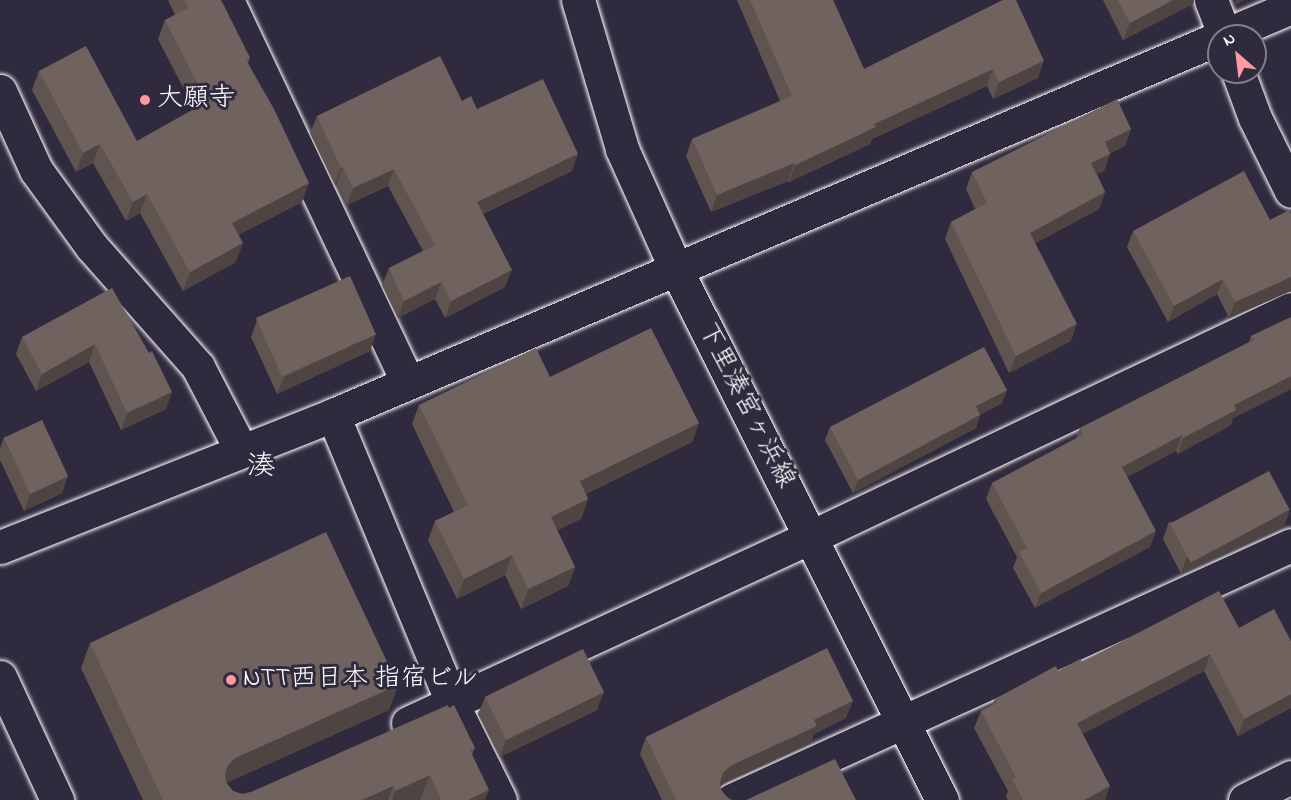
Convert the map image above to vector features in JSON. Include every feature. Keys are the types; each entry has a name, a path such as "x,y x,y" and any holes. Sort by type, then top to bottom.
{"street":[{"path":"227,0 407,381"},
{"name":"下里湊宮ヶ浜線","path":"578,0 622,149 675,267 942,800"},
{"path":"1211,0 1219,24"},
{"path":"1251,24 1291,7"},
{"path":"0,548 333,415 407,381 1207,43"},
{"path":"1242,84 1255,118 1291,191"},
{"path":"0,91 36,170 92,247 198,367 241,450"},
{"path":"375,737 811,537 1291,309"},
{"path":"333,415 452,703 500,800"},
{"path":"732,800 1291,545"},
{"path":"0,677 57,800"},
{"path":"1245,800 1291,777"}],"building":[{"path":"184,0 221,0 250,58 246,60 274,109 309,183 232,223 243,243 190,272 147,194 133,202 100,144 83,153 39,71 86,46 137,141 207,102 165,20 188,8"},
{"path":"750,0 833,0 864,69 1003,0 1016,0 1044,61 999,82 993,69 874,124 876,127 795,165 794,163 717,195 692,139 792,96"},
{"path":"1118,0 1173,0 1130,23"},
{"path":"440,56 462,101 471,96 477,109 543,79 578,154 477,202 512,270 451,301 441,282 404,301 389,268 435,245 394,169 353,188 317,116"},
{"path":"1117,99 1131,129 1105,142 1110,154 1091,163 1105,192 1030,233 1077,324 1016,356 951,222 987,203 972,172"},
{"path":"1244,171 1270,220 1289,210 1291,214 1291,277 1235,302 1223,279 1174,306 1133,231"},
{"path":"350,276 376,334 282,376 256,318"},
{"path":"112,288 149,353 152,351 172,392 127,413 95,344 42,374 22,337"},
{"path":"1291,317 1291,376 1234,405 1236,410 1122,467 1156,531 1041,593 1019,552 1027,548 992,483 1083,435 1080,428 1254,340 1251,336"},
{"path":"651,328 699,423 580,481 588,499 551,517 575,567 528,589 512,555 464,579 435,521 468,505 419,405 536,348 550,377"},
{"path":"984,347 1007,390 976,406 980,415 858,480 830,427"},
{"path":"42,420 68,476 30,494 4,438"},
{"path":"1269,471 1290,510 1191,562 1170,524"},
{"name":"NTT西日本 指宿ビル","path":"326,532 398,685 235,758 228,765 225,773 226,782 233,791 242,794 251,792 448,705 449,708 454,705 475,748 470,750 489,790 468,800 441,800 430,775 395,791 393,786 362,800 163,800 90,643"},
{"path":"1219,591 1239,628 1274,609 1291,641 1291,694 1244,719 1210,654 1077,723 1110,786 1084,800 1023,800 1012,779 1016,777 981,711 997,703 995,699 1056,666 1058,671 1080,659 1082,662"},
{"path":"827,648 853,701 814,720 817,726 730,766 723,773 720,782 721,790 732,800 676,800 646,737"},
{"path":"583,649 604,692 506,740 485,697"},
{"path":"835,759 856,800 746,800"}],"place":[{"name":"大願寺","path":"145,100"},
{"name":"NTT西日本 指宿ビル","path":"231,680"}],"district":[{"name":"湊","path":"261,468"}]}
